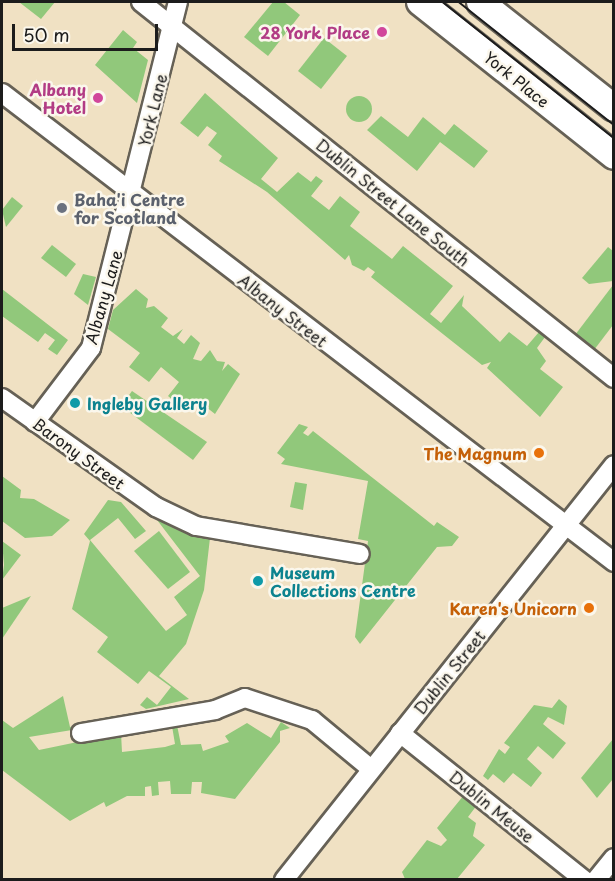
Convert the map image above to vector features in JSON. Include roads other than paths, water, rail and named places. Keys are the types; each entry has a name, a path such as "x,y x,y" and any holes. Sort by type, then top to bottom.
{"street":[{"path":"141,2 172,26"},
{"name":"York Lane","path":"132,193 178,2"},
{"path":"480,2 614,108"},
{"name":"York Place","path":"430,5 614,156"},
{"name":"Dublin Street Lane South","path":"172,26 614,378"},
{"name":"Albany Street","path":"2,93 614,562"},
{"name":"Albany Lane","path":"35,422 91,348 132,193"},
{"name":"Barony Street","path":"2,398 156,507 196,525 360,554"},
{"name":"Dublin Street","path":"284,879 614,465"},
{"path":"81,733 215,710 245,698 312,720 371,769"},
{"name":"Dublin Meuse","path":"400,733 584,879"},
{"path":"596,879 614,858"}],"tram line":[{"path":"443,2 614,138"},
{"path":"459,2 614,125"}],"place":[{"name":"28 York Place","path":"382,32"},
{"name":"Albany Hotel","path":"98,98"},
{"name":"Baha'i Centre for Scotland","path":"62,208"},
{"name":"Ingleby Gallery","path":"75,403"},
{"name":"The Magnum","path":"539,453"},
{"name":"Museum Collections Centre","path":"258,581"},
{"name":"Karen's Unicorn","path":"589,608"}]}
